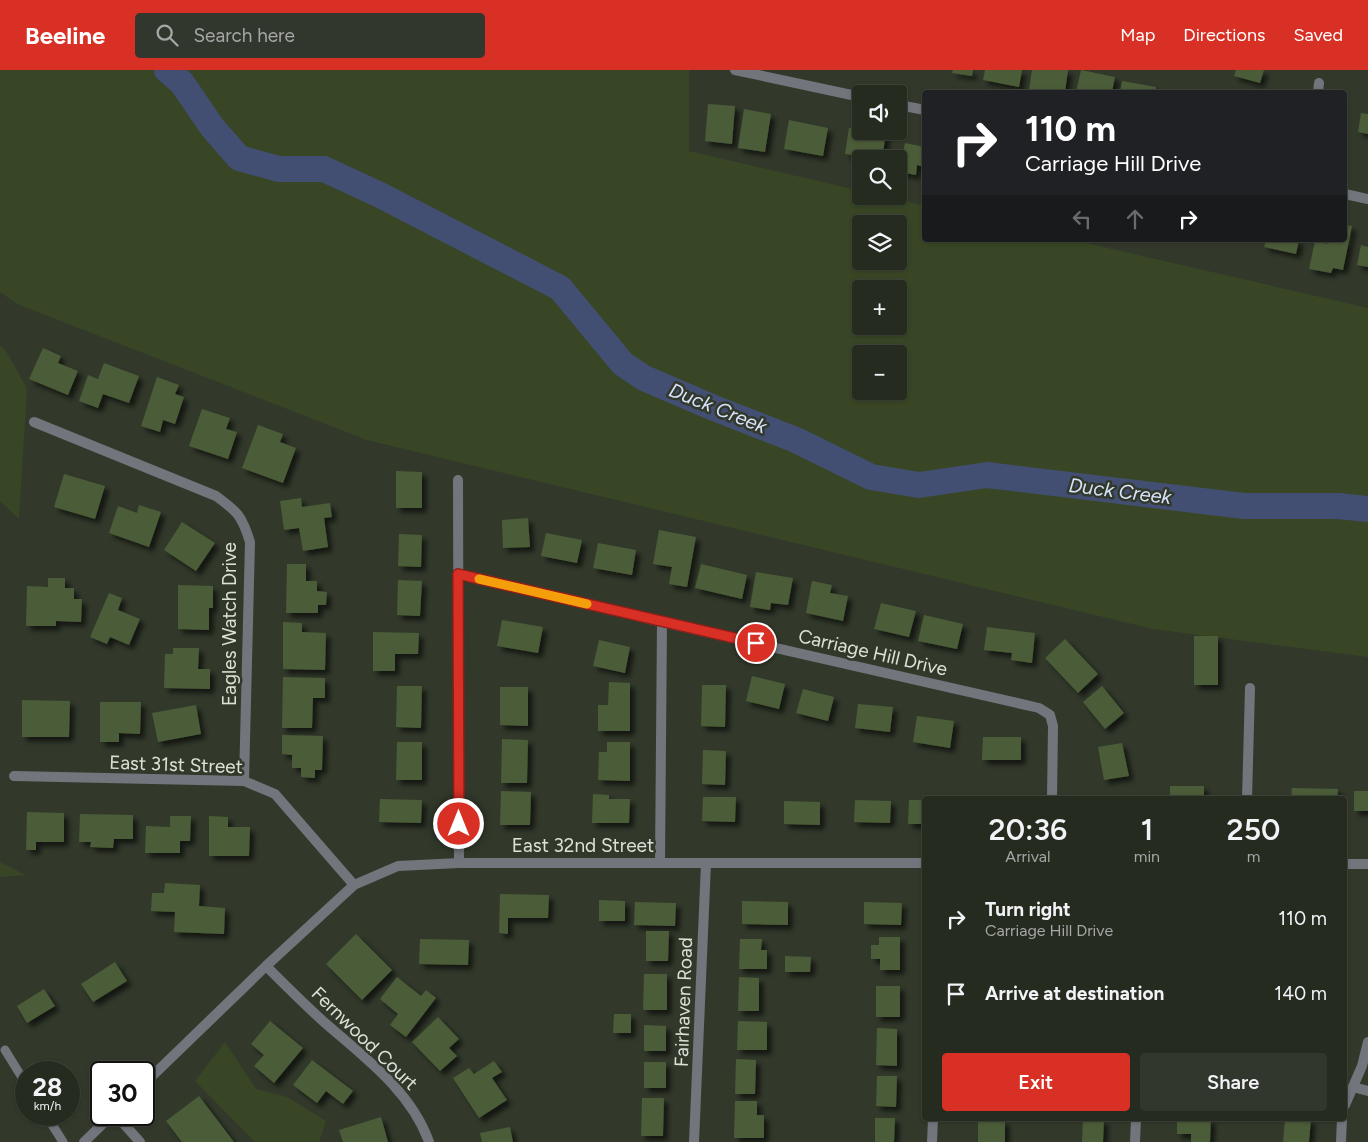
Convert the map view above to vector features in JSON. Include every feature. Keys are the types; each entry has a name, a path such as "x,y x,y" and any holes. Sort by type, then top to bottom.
{"street":[{"path":"735,70 852,95"},
{"path":"907,107 922,109"},
{"path":"1347,194 1368,199"},
{"name":"Eagles Watch Drive","path":"34,422 216,496 234,509 244,524 250,542 244,781"},
{"path":"458,480 459,863"},
{"name":"Carriage Hill Drive","path":"458,574 1039,708 1050,715 1053,726 1052,796"},
{"path":"660,863 662,622"},
{"path":"1247,796 1250,688"},
{"name":"East 31st Street","path":"14,776 244,781 275,794 354,884"},
{"name":"East 32nd Street","path":"155,1073 354,884 398,866 459,863 922,863"},
{"name":"Fairhaven Road","path":"694,1142 706,863"},
{"path":"1347,864 1368,864"},
{"name":"Fernwood Court","path":"266,966 312,1011 382,1074 409,1103 426,1132 429,1142"},
{"path":"1347,1100 1362,1066 1368,1042"},
{"path":"1353,1087 1368,1091"},
{"path":"932,1142 933,1121"},
{"path":"1135,1142 1136,1121"},
{"path":"1340,1142 1342,1121"},
{"path":"84,1142 101,1126"},
{"path":"126,1126 140,1142"}],"lane":[{"path":"5,1050 15,1066"},
{"path":"53,1126 63,1142"}],"green space":[{"path":"0,70 689,70 689,151 852,189 852,205 907,205 907,202 922,205 922,242 1082,242 1368,308 1368,657 1153,629 367,440 17,304 0,292"},
{"path":"0,346 6,351 27,389 19,519 0,501"},
{"path":"0,862 25,875 0,877"},
{"path":"225,1042 256,1089 287,1097 326,1121 319,1142 255,1142 195,1081"}],"building":[{"path":"953,70 973,70 972,76 952,73"},
{"path":"985,70 1022,70 1019,87 983,80"},
{"path":"1032,70 1068,70 1065,90 1029,90"},
{"path":"1081,70 1115,77 1112,90 1076,90"},
{"path":"1236,70 1264,70 1260,83 1234,76"},
{"path":"1122,81 1156,87 1155,90 1120,90"},
{"path":"708,104 735,106 732,144 705,141"},
{"path":"744,109 771,114 765,152 738,148"},
{"path":"1361,113 1368,114 1368,134 1358,132"},
{"path":"789,120 828,128 823,156 784,149"},
{"path":"849,128 852,128 852,140 885,140 883,150 852,150 852,155 845,154"},
{"path":"905,143 922,146 922,166 917,165 916,175 907,173 907,150 904,150"},
{"path":"1347,225 1352,226 1343,270 1333,268 1331,273 1309,269 1315,242 1327,244 1328,242 1347,242"},
{"path":"1265,242 1299,242 1296,254 1264,247"},
{"path":"1361,245 1368,247 1368,267 1357,265"},
{"path":"43,348 61,356 58,363 78,371 68,395 29,379"},
{"path":"104,363 139,376 129,403 103,394 98,408 79,401 88,375 98,379"},
{"path":"157,377 179,385 175,394 184,397 175,424 163,420 160,432 141,426"},
{"path":"202,409 230,418 226,429 237,432 228,459 189,446"},
{"path":"258,425 283,434 280,442 296,448 283,483 242,468"},
{"path":"396,471 422,472 422,508 396,508"},
{"path":"64,474 105,486 95,519 54,507"},
{"path":"301,498 302,507 330,503 332,517 324,518 328,547 303,551 299,528 284,530 280,501"},
{"path":"139,505 161,512 149,547 109,533 118,506 137,513"},
{"path":"528,518 530,547 503,548 502,520"},
{"path":"182,522 215,543 196,571 164,550"},
{"path":"659,530 696,537 687,587 669,584 672,567 653,564"},
{"path":"546,533 582,540 577,563 541,556"},
{"path":"399,534 422,535 421,567 398,566"},
{"path":"598,543 636,550 632,575 593,568"},
{"path":"287,564 306,564 306,581 317,581 317,591 327,592 326,605 318,605 318,613 286,613"},
{"path":"701,564 747,575 742,599 695,588"},
{"path":"756,572 793,578 788,605 771,603 770,610 750,607"},
{"path":"48,578 65,578 65,588 74,588 74,599 82,599 81,622 56,621 56,626 26,626 27,586 48,587"},
{"path":"398,580 422,581 420,616 397,615"},
{"path":"812,581 832,585 830,593 848,596 843,621 806,613"},
{"path":"178,585 213,586 213,608 209,608 209,630 178,629"},
{"path":"109,593 122,598 118,610 140,619 129,645 110,637 107,644 90,637"},
{"path":"881,603 916,611 909,637 874,629"},
{"path":"924,615 963,624 957,649 918,641"},
{"path":"502,620 543,627 538,653 497,646"},
{"path":"283,622 302,623 302,632 326,633 325,670 283,669"},
{"path":"987,627 1035,633 1032,663 1011,660 1012,653 984,650"},
{"path":"373,632 419,633 418,654 395,654 395,671 373,671"},
{"path":"1194,636 1218,636 1218,685 1194,685"},
{"path":"1065,639 1098,674 1078,693 1045,658"},
{"path":"599,640 630,647 625,673 593,666"},
{"path":"173,648 199,648 198,669 210,669 210,689 164,688 165,654 173,654"},
{"path":"752,676 785,684 779,709 746,701"},
{"path":"283,677 325,678 325,698 313,698 312,728 282,728"},
{"path":"609,682 630,683 630,731 598,731 598,705 608,705"},
{"path":"702,685 726,685 725,727 701,726"},
{"path":"397,686 422,686 421,728 396,727"},
{"path":"1102,686 1124,713 1105,729 1083,702"},
{"path":"500,687 528,687 528,726 500,725"},
{"path":"803,689 834,697 828,721 796,713"},
{"path":"22,700 70,701 69,737 22,737"},
{"path":"100,702 141,702 140,734 119,733 119,742 100,742"},
{"path":"858,704 893,707 890,732 855,728"},
{"path":"196,705 201,734 158,742 152,713"},
{"path":"917,716 954,721 950,748 913,742"},
{"path":"282,735 323,736 322,770 315,770 315,778 301,777 301,768 292,768 292,755 282,754"},
{"path":"983,737 1021,737 1021,760 982,760"},
{"path":"502,739 528,740 527,783 501,783"},
{"path":"397,742 422,742 422,780 396,780"},
{"path":"607,742 630,742 630,781 598,780 599,752 607,752"},
{"path":"1122,743 1129,776 1104,780 1098,747"},
{"path":"703,750 726,751 725,785 702,784"},
{"path":"1170,786 1204,786 1204,796 1170,796"},
{"path":"1292,788 1338,789 1337,796 1291,796"},
{"path":"501,791 531,792 530,825 500,825"},
{"path":"1354,791 1368,791 1368,811 1354,811"},
{"path":"593,794 609,795 609,799 630,799 629,823 592,823"},
{"path":"703,797 736,797 735,822 702,821"},
{"path":"380,799 422,800 421,823 379,822"},
{"path":"855,800 891,801 890,823 854,822"},
{"path":"909,800 922,800 922,824 908,824"},
{"path":"784,801 820,802 820,825 784,824"},
{"path":"27,812 64,813 64,842 36,842 36,850 26,850"},
{"path":"80,814 133,815 133,839 114,839 113,848 90,847 91,842 79,842"},
{"path":"170,816 191,816 190,841 180,841 180,853 145,853 146,826 170,827"},
{"path":"209,816 228,817 228,827 250,827 249,856 209,856"},
{"path":"165,883 200,885 199,906 225,908 224,934 174,932 175,912 151,911 152,893 164,893"},
{"path":"500,894 549,895 548,918 508,918 508,934 499,933"},
{"path":"599,900 625,901 625,921 599,921"},
{"path":"742,901 788,902 788,925 742,924"},
{"path":"635,902 676,903 675,926 634,925"},
{"path":"864,902 902,903 901,925 864,924"},
{"path":"646,931 669,931 668,961 646,961"},
{"path":"356,934 392,970 362,1000 326,964"},
{"path":"879,937 900,937 900,970 880,970 880,959 871,959 871,945 879,945"},
{"path":"420,939 469,940 468,965 419,964"},
{"path":"740,939 762,939 761,950 767,950 767,969 739,969"},
{"path":"785,956 811,957 810,972 785,972"},
{"path":"115,962 127,981 93,1002 81,984"},
{"path":"644,974 667,974 667,1010 643,1010"},
{"path":"397,977 421,996 426,990 436,998 406,1037 390,1025 398,1014 380,999"},
{"path":"739,977 759,978 759,1011 738,1011"},
{"path":"876,986 900,986 900,1017 876,1017"},
{"path":"44,989 55,1006 27,1023 17,1006"},
{"path":"614,1014 631,1014 631,1033 613,1033"},
{"path":"438,1017 459,1039 449,1048 457,1056 440,1071 412,1042"},
{"path":"270,1021 303,1048 274,1083 254,1066 264,1055 251,1044"},
{"path":"738,1021 767,1022 767,1050 737,1050"},
{"path":"644,1025 666,1026 666,1051 644,1051"},
{"path":"877,1028 897,1029 897,1066 876,1065"},
{"path":"736,1059 756,1060 755,1094 735,1094"},
{"path":"312,1060 353,1091 343,1104 326,1091 317,1103 293,1085"},
{"path":"494,1061 502,1072 492,1078 507,1100 479,1118 453,1078 469,1068 474,1074"},
{"path":"644,1062 666,1062 666,1088 644,1088"},
{"path":"877,1076 897,1076 896,1107 876,1106"},
{"path":"199,1096 234,1142 182,1142 166,1121"},
{"path":"642,1098 664,1098 663,1136 641,1136"},
{"path":"735,1101 757,1101 757,1115 764,1115 764,1138 734,1138"},
{"path":"381,1117 388,1142 343,1142 339,1130"},
{"path":"875,1118 895,1118 894,1142 875,1142"},
{"path":"978,1121 1005,1121 1005,1142 978,1142"},
{"path":"1083,1121 1104,1121 1103,1142 1082,1142"},
{"path":"1177,1121 1211,1121 1210,1142 1191,1142 1191,1134 1177,1134"},
{"path":"1285,1121 1311,1121 1309,1142 1283,1142"},
{"path":"510,1127 513,1142 482,1142 480,1133"}],"waterway":[{"name":"Duck Creek","path":"167,70 182,83 212,127 239,158 279,169 324,169 380,195 560,288 623,364 644,378 796,440 871,477 919,485 987,475 1244,506 1338,506 1368,509"}],"slow traffic":[{"path":"479,579 587,604"}],"route":[{"path":"459,824 458,574 756,643"}]}
